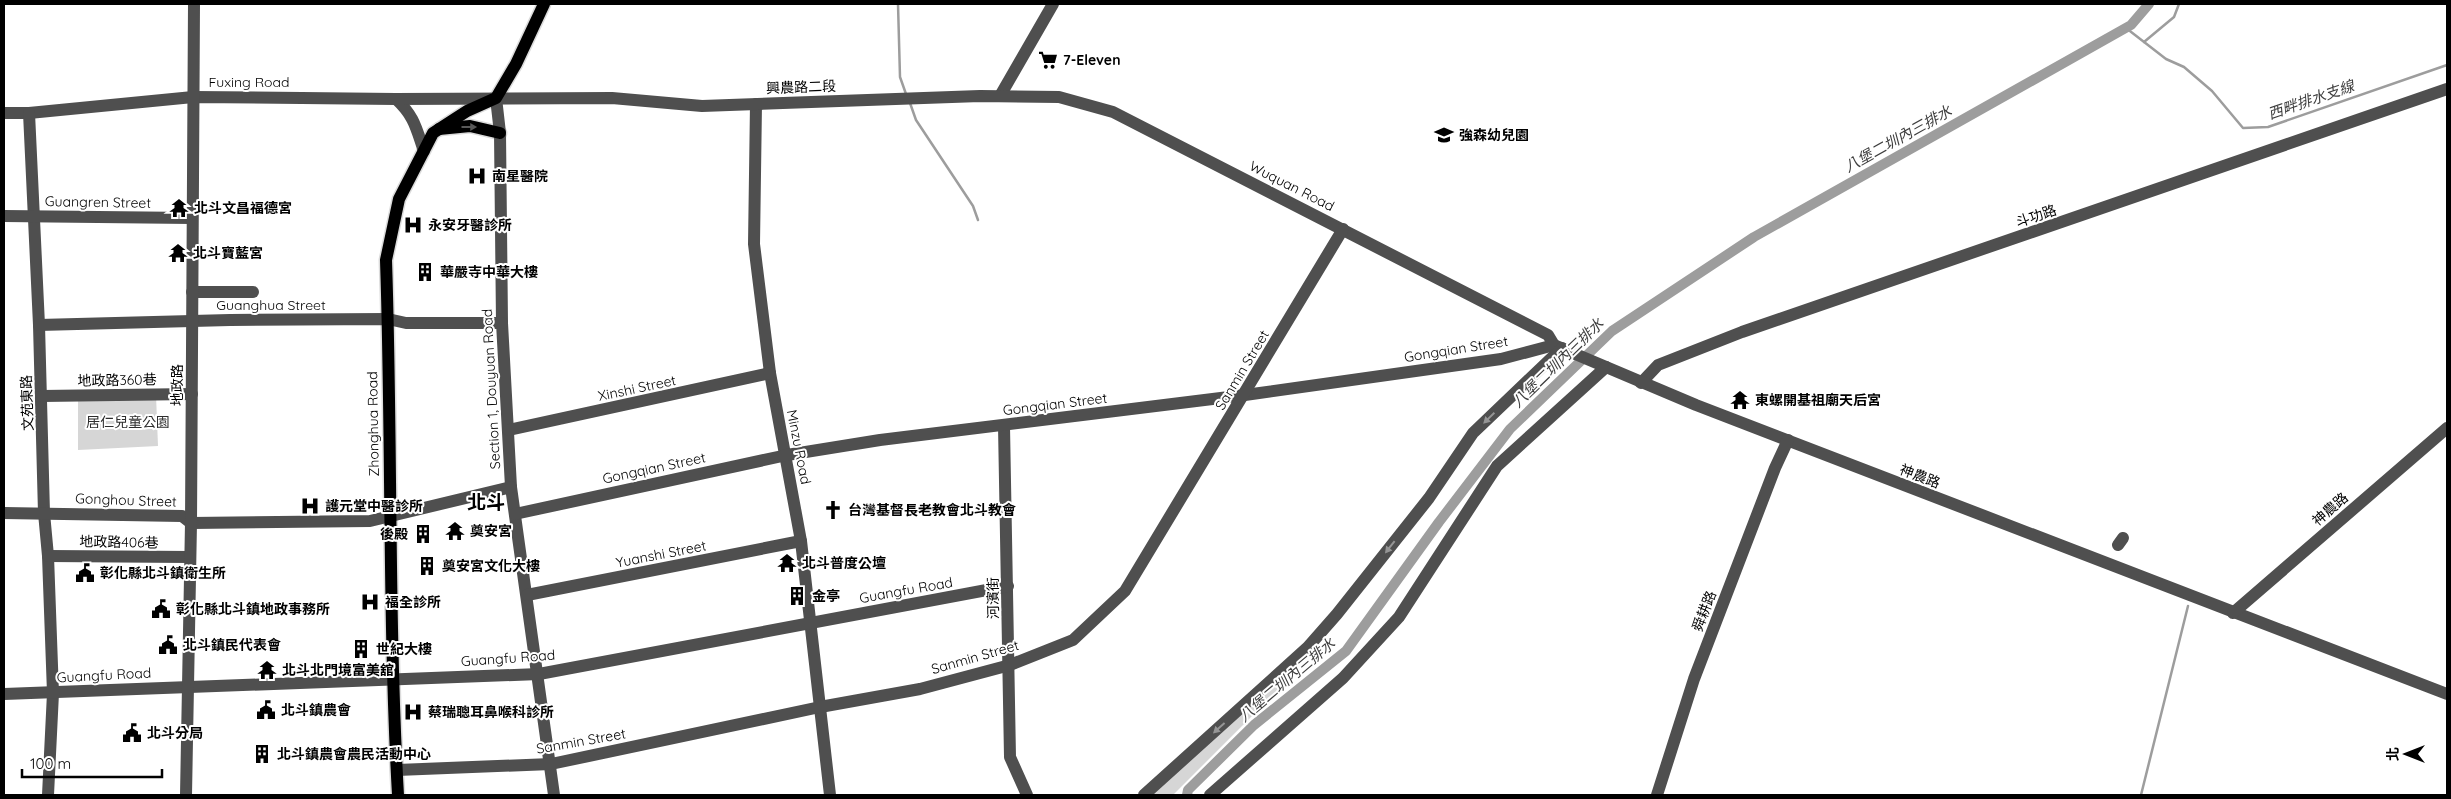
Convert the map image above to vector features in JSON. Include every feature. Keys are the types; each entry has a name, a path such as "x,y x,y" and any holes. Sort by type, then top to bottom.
{"main road":[{"path":"496,98 516,64 544,4"},
{"name":"Zhonghua Road","path":"398,795 392,680 386,260 389,238 399,199 437,129 467,110 496,98"},
{"path":"437,129 470,126 500,133"}],"street":[{"name":"地政路","path":"186,795 191,523 194,4"},
{"path":"1000,96 1053,4"},
{"name":"斗功路","path":"1641,383 1658,365 1742,332 2447,89"},
{"name":"興農路二段","path":"496,98 612,98 692,106 1000,96"},
{"name":"Wuquan Road","path":"1000,96 1059,97 1113,112 1548,335 1561,348"},
{"name":"Fuxing Road","path":"4,113 29,113 193,97 496,98"},
{"name":"Section 1, Douyuan Road","path":"496,98 500,133 502,323 511,487 539,674 554,795"},
{"path":"396,99 410,112 418,128 424,151"},
{"name":"Minzu Road","path":"756,104 754,244 770,374 787,455 801,541 830,795"},
{"name":"文苑東路","path":"29,113 42,396 44,513 48,556 53,693 48,795"},
{"name":"Guangren Street","path":"4,216 192,218"},
{"name":"Sanmin Street","path":"397,770 551,764 820,707 920,689 1010,664 1073,640 1125,592 1343,229"},
{"path":"192,292 253,292"},
{"name":"Guanghua Street","path":"39,325 388,319 406,323 502,323"},
{"path":"1144,795 1308,647 1337,614 1429,498 1474,433 1561,348 1602,365 1497,466 1398,617 1349,671 1210,795"},
{"name":"Gongqian Street","path":"516,514 787,455 880,440 1245,395 1501,359 1561,348"},
{"name":"神農路","path":"1602,365 1641,383 2447,694"},
{"name":"Xinshi Street","path":"509,430 770,374"},
{"name":"地政路360巷","path":"42,396 192,394"},
{"name":"河濱街","path":"1004,426 1010,664 1010,758 1027,795"},
{"name":"神農路","path":"2233,613 2447,428"},
{"name":"舜耕路","path":"1657,795 1694,679 1775,468 1788,440"},
{"name":"Gonghou Street","path":"4,513 182,516 191,523 370,521 511,487"},
{"name":"Yuanshi Street","path":"527,595 801,541"},
{"name":"地政路406巷","path":"48,556 190,558"},
{"name":"Guangfu Road","path":"4,694 539,674 1008,586"}],"green space":[{"name":"居仁兒童公園","path":"156,395 158,446 78,450 78,399"},
{"path":"1293,665 1298,670 1173,795 1148,795"}],"waterway":[{"path":"898,4 900,77 906,94"},
{"name":"八堡二圳內三排水","path":"1187,795 1188,790 1254,725 1346,651 1439,522 1510,429 1612,331 1754,237 2131,25 2149,4"},
{"path":"2144,42 2174,17 2179,4"},
{"name":"西畔排水支線","path":"2126,28 2166,59 2184,67 2212,91 2243,128 2268,127 2447,65"},
{"path":"910,103 916,120 973,206 978,220"},
{"path":"2141,795 2188,606"}],"place":[{"name":"7-Eleven","path":"1048,60"},
{"name":"強森幼兒園","path":"1444,135"},
{"name":"南星醫院","path":"477,176"},
{"name":"北斗文昌福德宮","path":"179,208"},
{"name":"永安牙醫診所","path":"413,225"},
{"name":"北斗寶藍宮","path":"178,253"},
{"name":"華嚴寺中華大樓","path":"425,272"},
{"name":"東螺開基祖廟天后宮","path":"1740,400"},
{"name":"護元堂中醫診所","path":"310,506"},
{"name":"台灣基督長老教會北斗教會","path":"833,510"},
{"name":"奠安宮","path":"455,531"},
{"name":"後殿","path":"423,534"},
{"name":"北斗普度公壇","path":"787,563"},
{"name":"奠安宮文化大樓","path":"427,566"},
{"name":"彰化縣北斗鎮衛生所","path":"85,573"},
{"name":"金亭","path":"797,596"},
{"name":"福全診所","path":"370,602"},
{"name":"彰化縣北斗鎮地政事務所","path":"161,609"},
{"name":"北斗鎮民代表會","path":"168,645"},
{"name":"世紀大樓","path":"361,649"},
{"name":"北斗北門境富美舘","path":"267,670"},
{"name":"北斗鎮農會","path":"266,710"},
{"name":"蔡瑞聰耳鼻喉科診所","path":"413,712"},
{"name":"北斗分局","path":"132,733"},
{"name":"北斗鎮農會農民活動中心","path":"262,754"}],"district":[{"name":"北斗","path":"486,502"}]}
